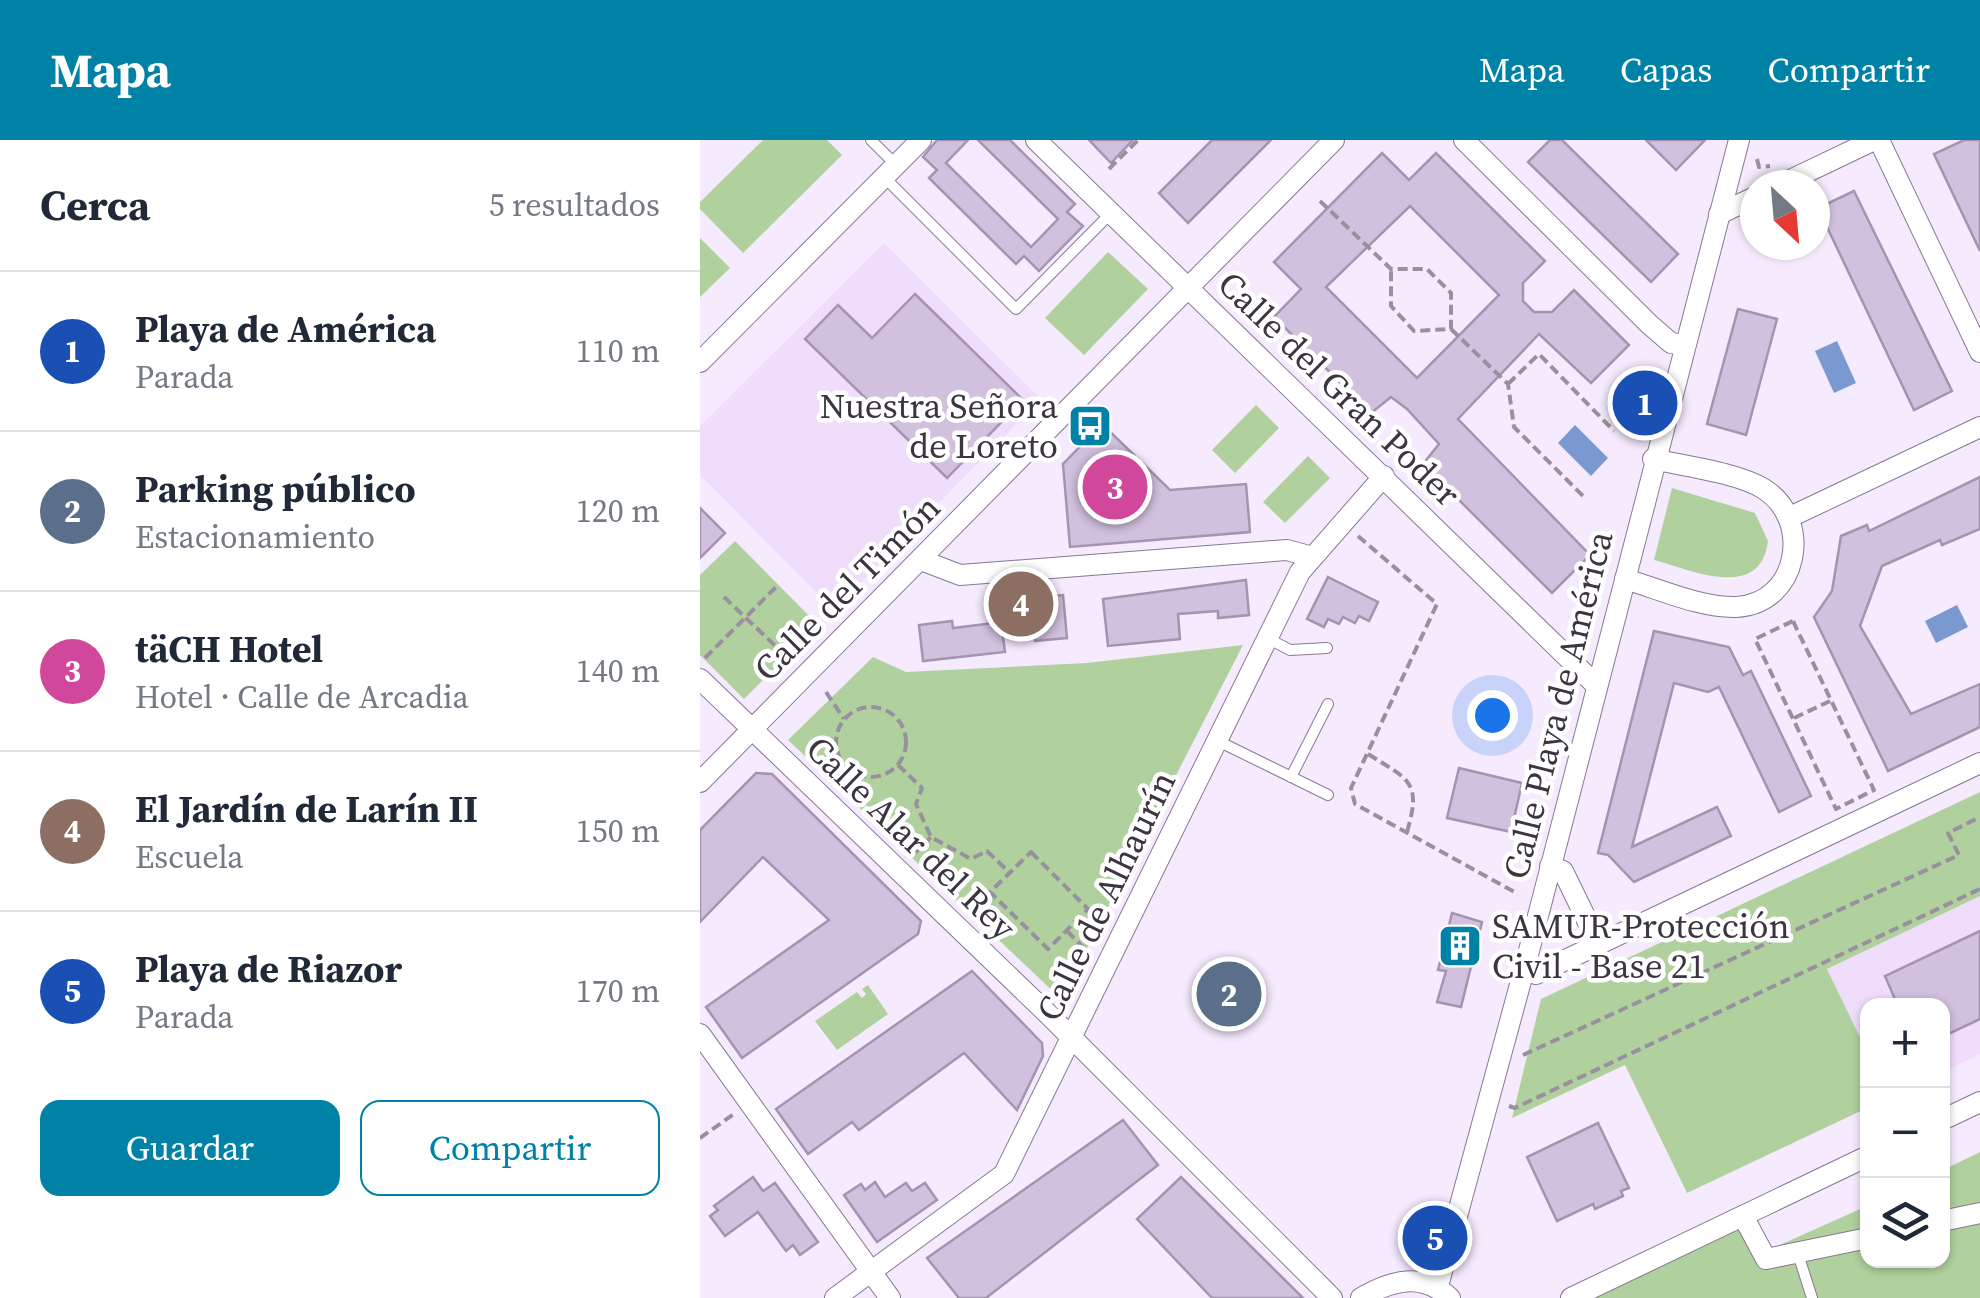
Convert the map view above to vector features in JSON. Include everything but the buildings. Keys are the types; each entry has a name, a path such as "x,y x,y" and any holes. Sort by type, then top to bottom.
{"street":[{"path":"700,362 921,140"},
{"name":"Calle del Gran Poder","path":"1036,140 1596,684"},
{"name":"Calle del Timón","path":"700,782 1334,140"},
{"path":"1464,140 1649,324 1670,343 1684,346"},
{"name":"Calle Playa de América","path":"1444,1292 1596,684 1739,140"},
{"path":"1812,170 1877,140 1980,352"},
{"path":"1719,214 1740,204"},
{"path":"1790,517 1980,427"},
{"path":"1625,579 1710,603 1737,606 1756,601 1786,576 1794,556 1790,517 1762,487 1654,459"},
{"name":"Calle de Alhaurín","path":"835,1298 1004,1174 1310,556 1384,476"},
{"path":"921,560 960,575 1287,550 1310,556"},
{"name":"Calle Alar del Rey","path":"701,670 752,730 1071,1038 1332,1298"},
{"path":"1524,970 1536,974 1980,764"},
{"path":"1550,866 1563,871 1599,945"},
{"path":"700,1034 890,1298"},
{"path":"1950,1116 1980,1102"},
{"path":"1571,1298 1860,1160"},
{"path":"1950,1219 1980,1212"},
{"path":"1743,1216 1766,1260 1860,1240"},
{"path":"1361,1298 1401,1281 1444,1292"}],"lane":[{"path":"871,140 890,171 1016,309 1110,213"},
{"path":"1268,639 1290,650 1326,648"},
{"path":"1291,777 1328,704"},
{"path":"1218,741 1328,795"},
{"path":"1798,1254 1812,1298"}],"path":[{"path":"1109,169 1138,140"},
{"path":"1759,151 1759,167 1781,161"},
{"path":"1320,200 1391,269 1427,269 1451,292 1451,329 1508,384 1514,427 1585,498"},
{"path":"1391,269 1391,306 1414,331 1451,329"},
{"path":"1508,384 1539,354 1614,431"},
{"path":"1354,532 1437,604 1351,788 1355,804 1518,894"},
{"path":"701,670 777,586"},
{"path":"724,597 789,659"},
{"path":"1792,621 1830,700 1874,790 1836,808 1754,640 1792,621"},
{"path":"826,692 844,718"},
{"path":"1792,719 1830,700"},
{"path":"871,706 889,712 905,732 906,744 898,765 884,775 866,777 842,763 836,734 844,718 871,706"},
{"path":"1368,754 1407,779 1414,789 1416,802 1407,832"},
{"path":"826,779 842,763"},
{"path":"898,765 922,788 916,804 931,837 971,859 987,850 1010,873"},
{"path":"1522,1055 1958,855 1948,833 1980,818"},
{"path":"909,859 931,837"},
{"path":"1031,852 1088,909 1067,931 1048,949 990,892 1031,852"},
{"path":"1509,1106 1515,1108 1980,889"},
{"path":"1067,931 1095,958"},
{"path":"700,1138 734,1114"}],"shaded area":[{"path":"884,243 1041,399 834,610 700,475 700,426"},
{"path":"1980,896 1980,1054 1950,1069 1950,998 1860,998 1860,1037 1827,969"}],"green space":[{"path":"763,140 827,140 842,155 743,253 700,209 700,202"},
{"path":"700,238 730,268 700,297"},
{"path":"1108,252 1148,289 1084,355 1045,318"},
{"path":"1256,405 1279,428 1235,473 1212,450"},
{"path":"1308,456 1330,478 1285,523 1263,502"},
{"path":"1672,488 1755,513 1768,541 1763,560 1752,571 1722,577 1654,560"},
{"path":"735,541 818,625 744,699 700,655 700,575"},
{"path":"1243,645 1061,999 788,740 873,657 906,672 1087,663"},
{"path":"1980,792 1980,896 1827,969 1860,1037 1860,1111 1687,1193 1625,1065 1512,1118 1541,999"},
{"path":"868,985 888,1014 837,1050 815,1021 857,992 862,998 866,994 862,989"},
{"path":"1980,1152 1980,1298 1571,1298 1743,1216 1762,1253 1860,1209 1860,1268 1950,1268 1950,1167"}],"water":[{"path":"1837,341 1856,383 1834,393 1815,351"},
{"path":"1575,425 1608,458 1591,476 1558,443"},
{"path":"1957,605 1968,627 1936,643 1925,621"}],"place":[{"name":"Playa de América","path":"1645,403"},
{"name":"Nuestra Señora de Loreto","path":"1090,426"},
{"name":"täCH Hotel","path":"1115,487"},
{"name":"El Jardín de Larín II","path":"1021,604"},
{"name":"SAMUR-Protección Civil - Base 21","path":"1460,946"},
{"name":"Parking público","path":"1229,994"},
{"name":"Playa de Riazor","path":"1435,1238"}]}
